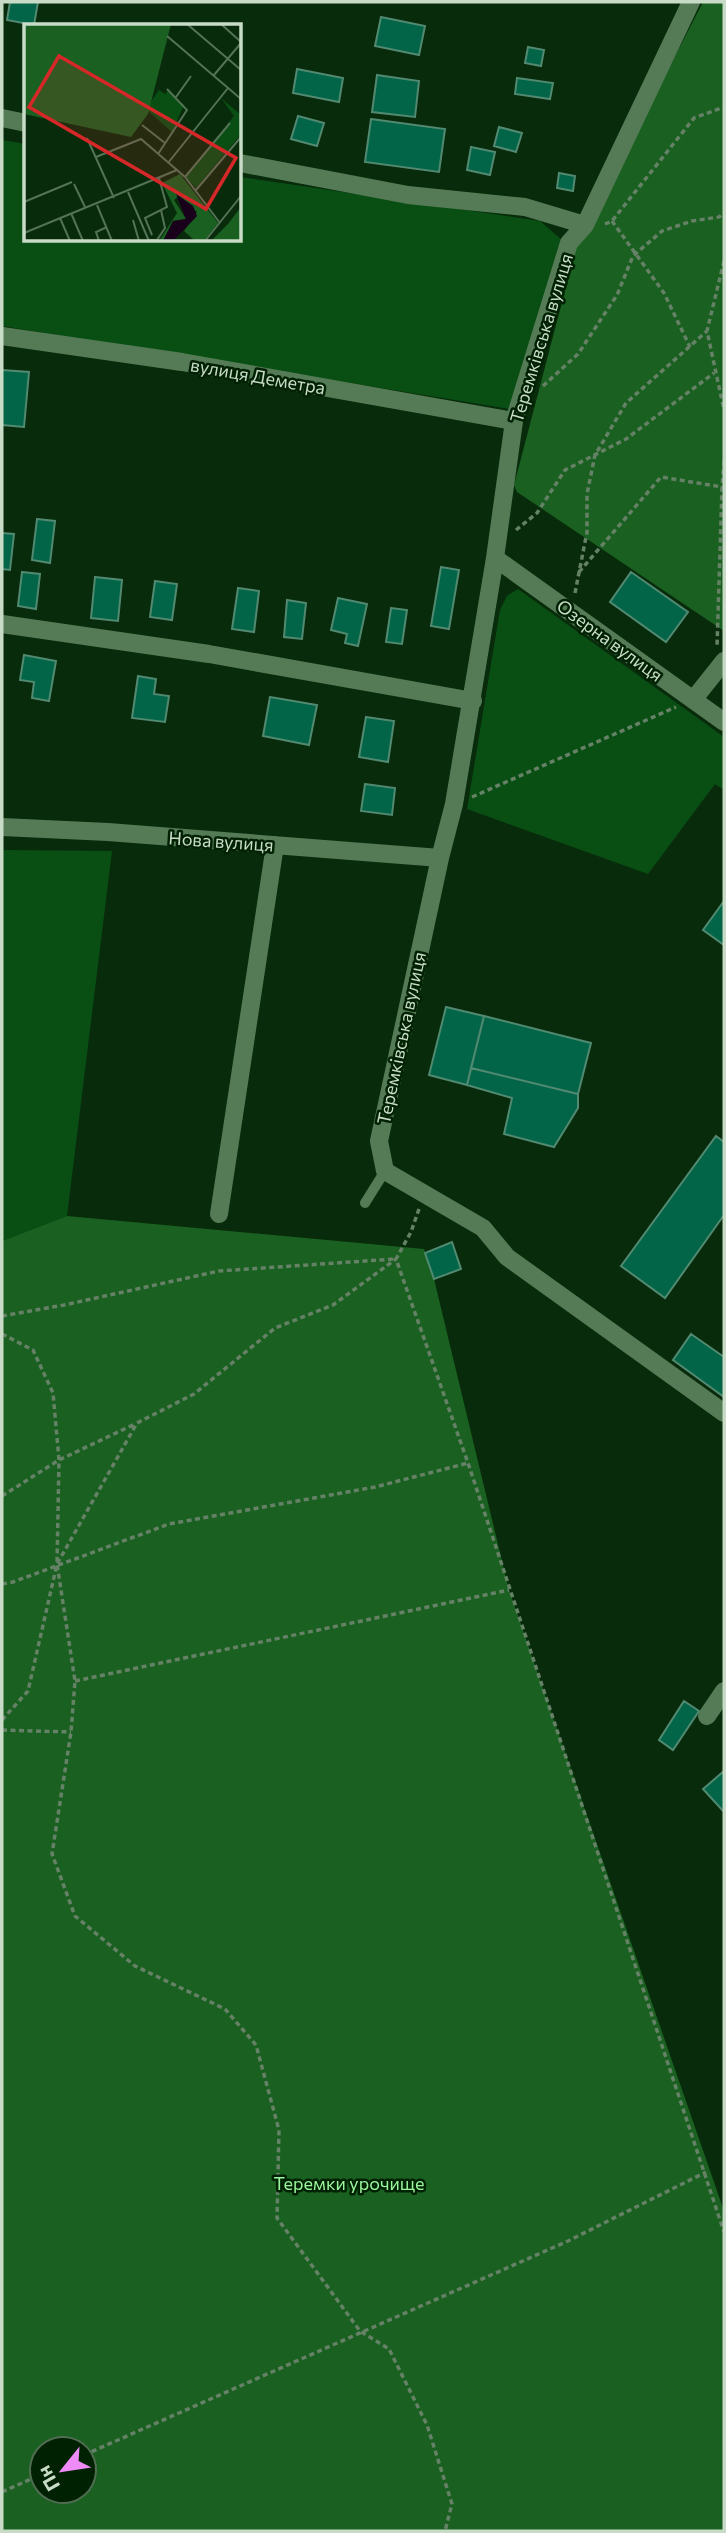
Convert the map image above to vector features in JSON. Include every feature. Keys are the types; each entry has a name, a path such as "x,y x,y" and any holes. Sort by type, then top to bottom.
{"street":[{"name":"Теремківська вулиця","path":"385,1171 379,1141 454,804 496,551 515,416 569,243 593,226 691,2"},
{"path":"2,118 24,123"},
{"path":"242,163 408,195 525,207 593,226"},
{"name":"вулиця Деметра","path":"2,336 515,416"},
{"name":"Озерна вулиця","path":"496,551 571,612 724,722"},
{"path":"2,624 209,654 472,701"},
{"path":"693,699 721,666"},
{"name":"Нова вулиця","path":"2,827 108,832 440,858"},
{"path":"219,1214 275,845"},
{"path":"385,1171 483,1228 507,1257 724,1413"},
{"path":"707,1716 724,1691"}],"lane":[{"path":"365,1203 385,1171"}],"path":[{"path":"593,226 612,221 694,118 724,107"},
{"path":"515,416 578,354 617,295 635,254 662,231 692,221 719,217 724,213"},
{"path":"612,221 664,293 690,348"},
{"path":"724,261 706,331 724,410"},
{"path":"571,612 587,532 587,494 595,455 626,403 706,331"},
{"path":"496,551 537,513 565,470 626,439 714,373"},
{"path":"721,666 724,461"},
{"path":"579,572 661,477 723,488"},
{"path":"454,804 693,699"},
{"path":"2,1496 59,1460 194,1394 275,1328 333,1305 396,1259 411,1232 424,1194"},
{"path":"2,1316 64,1306 219,1271 396,1259"},
{"path":"396,1259 468,1463 724,2232"},
{"path":"2,1334 33,1350 53,1393 59,1460 57,1564 75,1681 71,1732 52,1854 75,1916 135,1966 225,2009 256,2045 279,2130 277,2218 359,2331 389,2349 427,2425 452,2504 445,2531"},
{"path":"2,1720 28,1691 57,1564 137,1423"},
{"path":"2,1584 169,1524 375,1487 468,1463"},
{"path":"75,1681 509,1590"},
{"path":"2,1730 71,1732"},
{"path":"98,2449 359,2331 568,2241 706,2172"},
{"path":"2,2492 28,2480"}],"green space":[{"path":"703,2 724,2 724,631 517,492 514,485 576,249"},
{"path":"2,140 24,144 24,242 242,242 242,177 540,221 563,241 510,409 2,326"},
{"path":"518,589 724,737 724,790 715,784 648,874 467,809 500,610 507,596"},
{"path":"2,850 112,851 67,1216 2,1241"},
{"name":"Теремки урочище","path":"67,1216 424,1249 434,1279 509,1590 724,2211 724,2531 2,2531 2,1241"}],"building":[{"path":"10,2 38,2 34,24 7,20"},
{"path":"381,17 425,26 419,55 375,46"},
{"path":"528,47 544,50 541,66 525,63"},
{"path":"297,69 343,78 339,102 293,93"},
{"path":"377,75 419,81 415,117 372,112"},
{"path":"517,78 553,83 550,99 515,94"},
{"path":"298,116 324,123 317,146 291,139"},
{"path":"371,119 445,129 439,172 365,162"},
{"path":"499,127 522,133 516,152 494,146"},
{"path":"471,147 495,152 490,175 467,170"},
{"path":"559,173 575,176 573,191 557,188"},
{"path":"2,370 29,372 24,427 2,425"},
{"path":"37,519 55,521 50,563 32,560"},
{"path":"2,533 14,534 10,570 2,569"},
{"path":"441,567 459,570 449,629 431,626"},
{"path":"22,572 40,574 36,609 18,606"},
{"path":"631,572 688,612 666,642 610,602"},
{"path":"95,577 122,580 118,621 91,618"},
{"path":"155,581 177,584 172,620 150,617"},
{"path":"238,588 259,591 254,632 232,629"},
{"path":"338,598 367,604 358,646 345,643 347,634 331,630"},
{"path":"287,600 306,603 302,639 284,637"},
{"path":"391,608 407,610 402,644 386,642"},
{"path":"24,655 56,661 49,701 32,698 34,682 20,680"},
{"path":"138,676 156,679 154,694 169,696 165,722 132,718"},
{"path":"270,697 317,705 309,745 263,736"},
{"path":"366,717 394,721 388,762 359,757"},
{"path":"365,784 395,788 392,815 361,811"},
{"path":"724,901 724,945 703,930"},
{"path":"446,1007 484,1016 467,1085 429,1075"},
{"path":"484,1016 591,1043 578,1094 471,1068"},
{"path":"471,1068 578,1094 578,1108 554,1147 504,1134 512,1098 467,1085"},
{"path":"716,1136 724,1142 724,1215 665,1298 621,1266"},
{"path":"452,1242 461,1269 434,1279 425,1253"},
{"path":"691,1334 724,1357 724,1397 673,1360"},
{"path":"684,1701 699,1711 673,1750 659,1740"},
{"path":"724,1771 724,1812 703,1789"}]}
